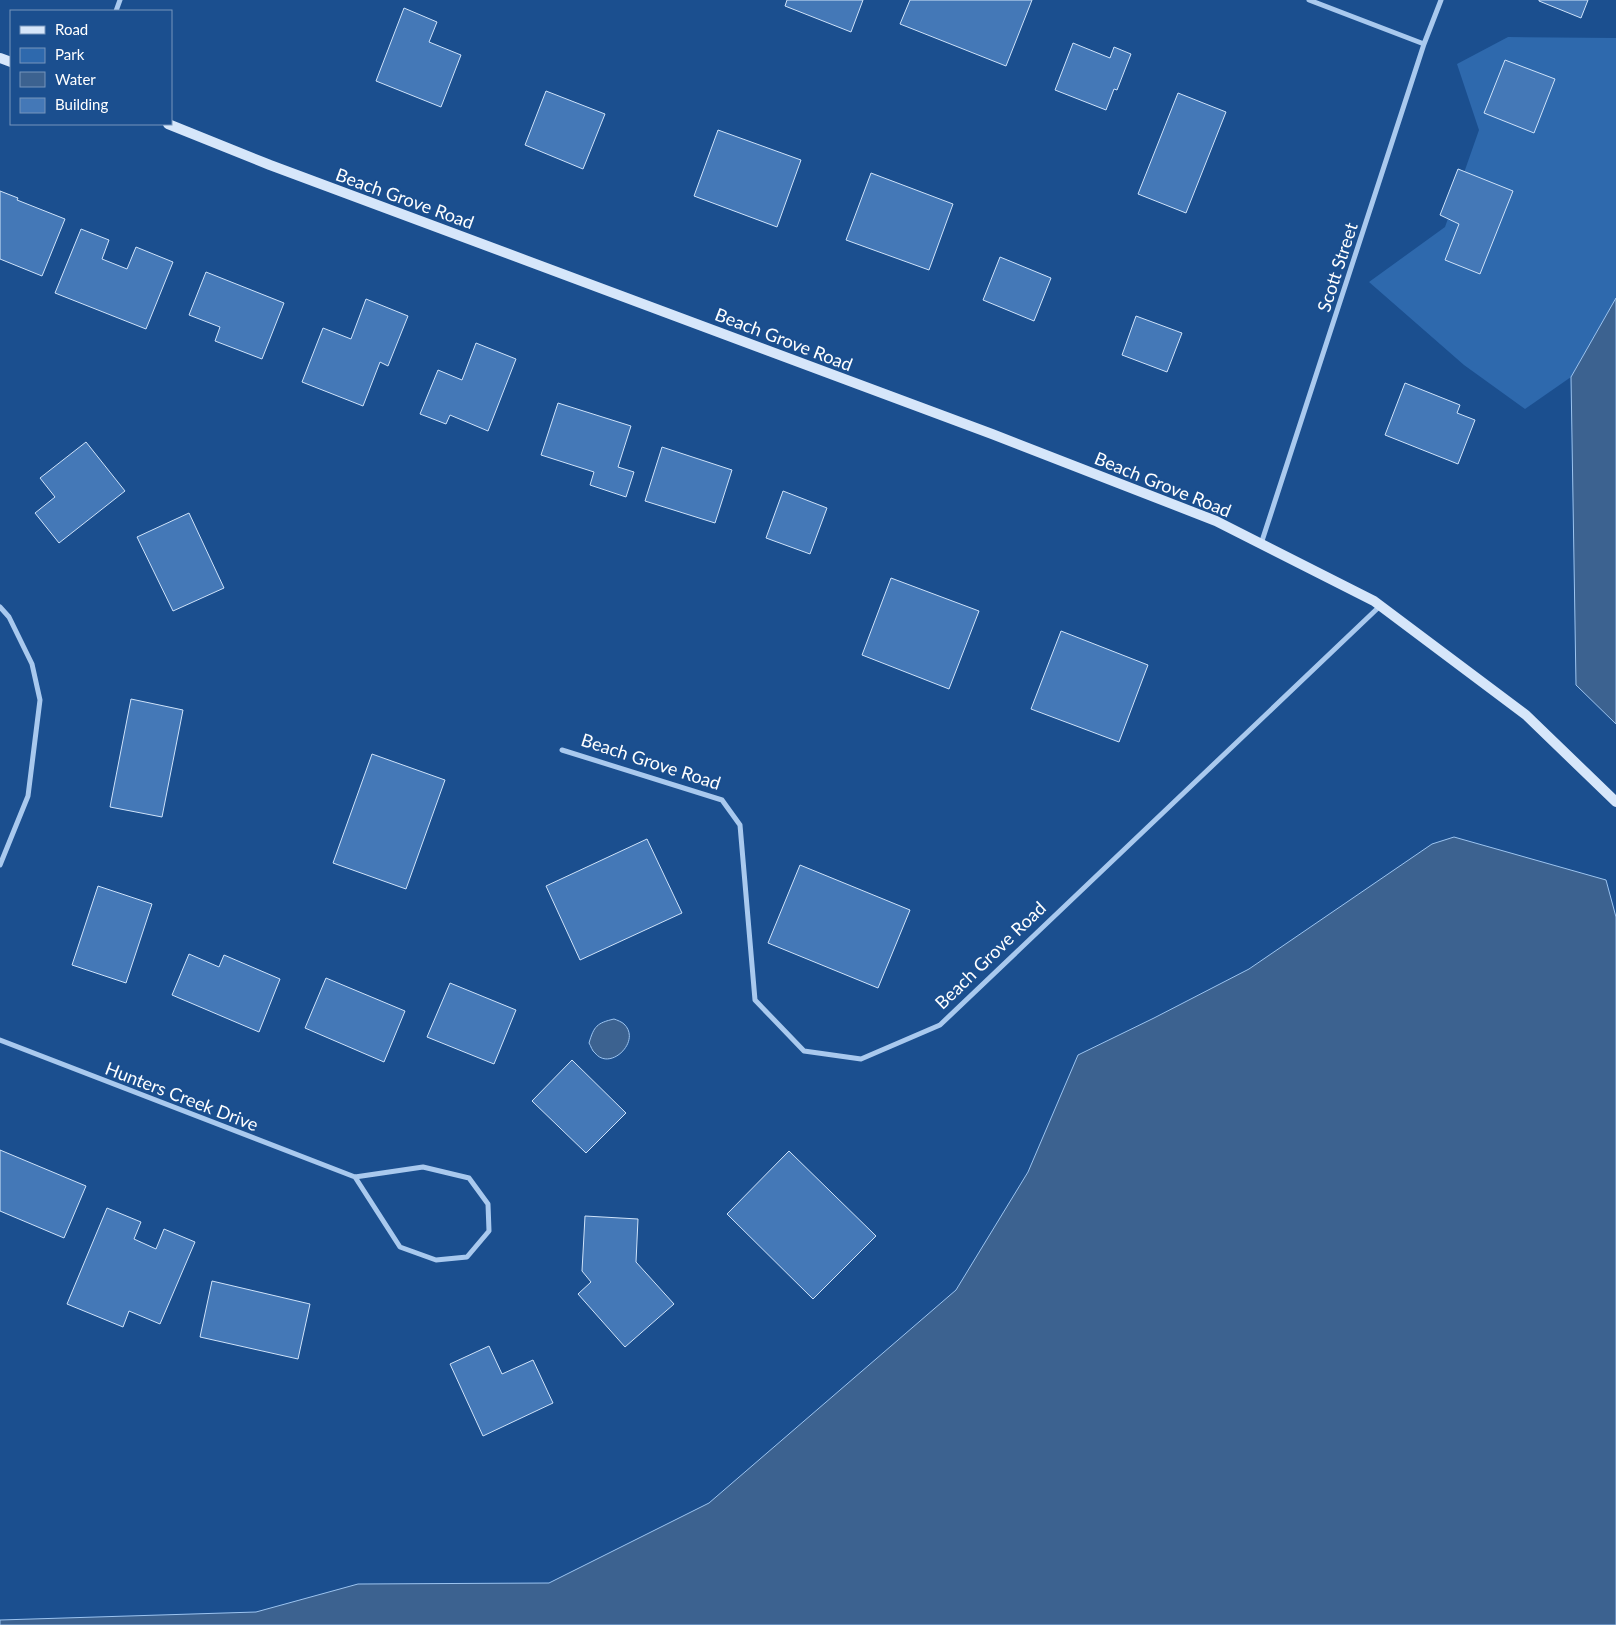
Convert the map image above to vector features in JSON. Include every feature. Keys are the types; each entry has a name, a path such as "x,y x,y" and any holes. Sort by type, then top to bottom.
{"street":[{"path":"1309,0 1424,44"},
{"name":"Scott Street","path":"1261,544 1424,44 1441,0"},
{"name":"Beach Grove Road","path":"170,125 279,169 1005,439 1216,522 1380,606 1526,715 1616,802"},
{"name":"Beach Grove Road","path":"562,750 722,800 740,825 755,1000 804,1051 861,1060 940,1025 1380,606"},
{"path":"0,607 9,617 32,664 40,700 28,796 0,865"},
{"name":"Hunters Creek Drive","path":"0,1040 355,1177 423,1167 469,1178 488,1204 489,1230 467,1257 436,1260 400,1247 355,1177"}],"green space":[{"path":"1508,37 1616,38 1616,298 1571,377 1525,409 1464,365 1369,282 1445,227 1479,130 1457,64"}],"water":[{"path":"1616,298 1616,724 1576,685 1571,377"},
{"path":"1454,837 1606,880 1616,917 1616,1625 0,1625 0,1620 256,1612 358,1584 549,1583 709,1503 956,1290 1028,1172 1078,1055 1249,969 1432,844"},
{"path":"614,1019 624,1024 629,1031 627,1046 616,1057 601,1058 592,1050 589,1043 591,1037 597,1026"}],"building":[{"path":"787,0 863,0 851,32 785,6"},
{"path":"910,0 1032,0 1006,66 900,24"},
{"path":"1539,0 1588,0 1581,18"},
{"path":"404,8 437,22 429,42 461,55 441,107 376,81"},
{"path":"1073,43 1110,58 1114,47 1131,54 1117,90 1114,89 1106,110 1055,90"},
{"path":"1505,60 1555,79 1534,133 1484,113"},
{"path":"546,91 605,114 583,169 525,145"},
{"path":"1178,93 1226,112 1186,213 1138,194"},
{"path":"718,130 801,160 777,227 694,196"},
{"path":"1458,169 1513,191 1480,274 1445,260 1459,224 1440,215"},
{"path":"871,173 953,204 929,270 846,240"},
{"path":"0,191 18,198 17,200 65,219 42,276 0,259"},
{"path":"81,229 109,240 102,259 127,269 136,247 173,262 146,329 55,293"},
{"path":"1000,257 1051,278 1034,321 983,300"},
{"path":"206,272 284,303 262,359 215,341 220,327 189,315"},
{"path":"366,299 408,316 388,366 380,362 363,406 302,382 323,328 351,339"},
{"path":"1136,316 1182,333 1167,372 1122,355"},
{"path":"476,343 516,359 488,431 450,415 446,424 420,414 438,370 462,380"},
{"path":"1405,383 1460,405 1457,413 1475,420 1458,464 1385,435"},
{"path":"558,403 631,426 618,467 634,472 626,497 590,485 594,472 541,455"},
{"path":"86,442 125,491 59,543 35,513 55,497 40,478"},
{"path":"662,447 732,470 715,523 645,501"},
{"path":"783,491 827,508 810,554 766,538"},
{"path":"189,513 224,588 173,611 137,537"},
{"path":"891,578 979,611 949,689 862,655"},
{"path":"1061,631 1148,665 1119,742 1031,709"},
{"path":"131,699 183,710 162,817 110,807"},
{"path":"372,754 445,780 406,889 333,863"},
{"path":"647,839 682,913 580,960 546,886"},
{"path":"800,865 910,910 878,988 768,943"},
{"path":"98,886 152,904 126,983 72,965"},
{"path":"189,954 219,967 224,955 280,979 259,1032 172,995"},
{"path":"326,978 405,1011 384,1062 305,1028"},
{"path":"450,983 516,1010 494,1064 427,1037"},
{"path":"572,1060 626,1113 586,1153 532,1101"},
{"path":"0,1150 86,1186 64,1238 0,1211"},
{"path":"789,1151 876,1236 813,1299 727,1214"},
{"path":"107,1208 141,1222 134,1239 156,1249 164,1229 195,1242 160,1324 129,1311 123,1327 67,1304"},
{"path":"585,1216 638,1219 636,1262 674,1304 625,1347 578,1294 591,1282 582,1271"},
{"path":"212,1281 310,1304 298,1359 200,1337"},
{"path":"489,1346 502,1374 533,1360 553,1403 483,1436 450,1364"}]}
